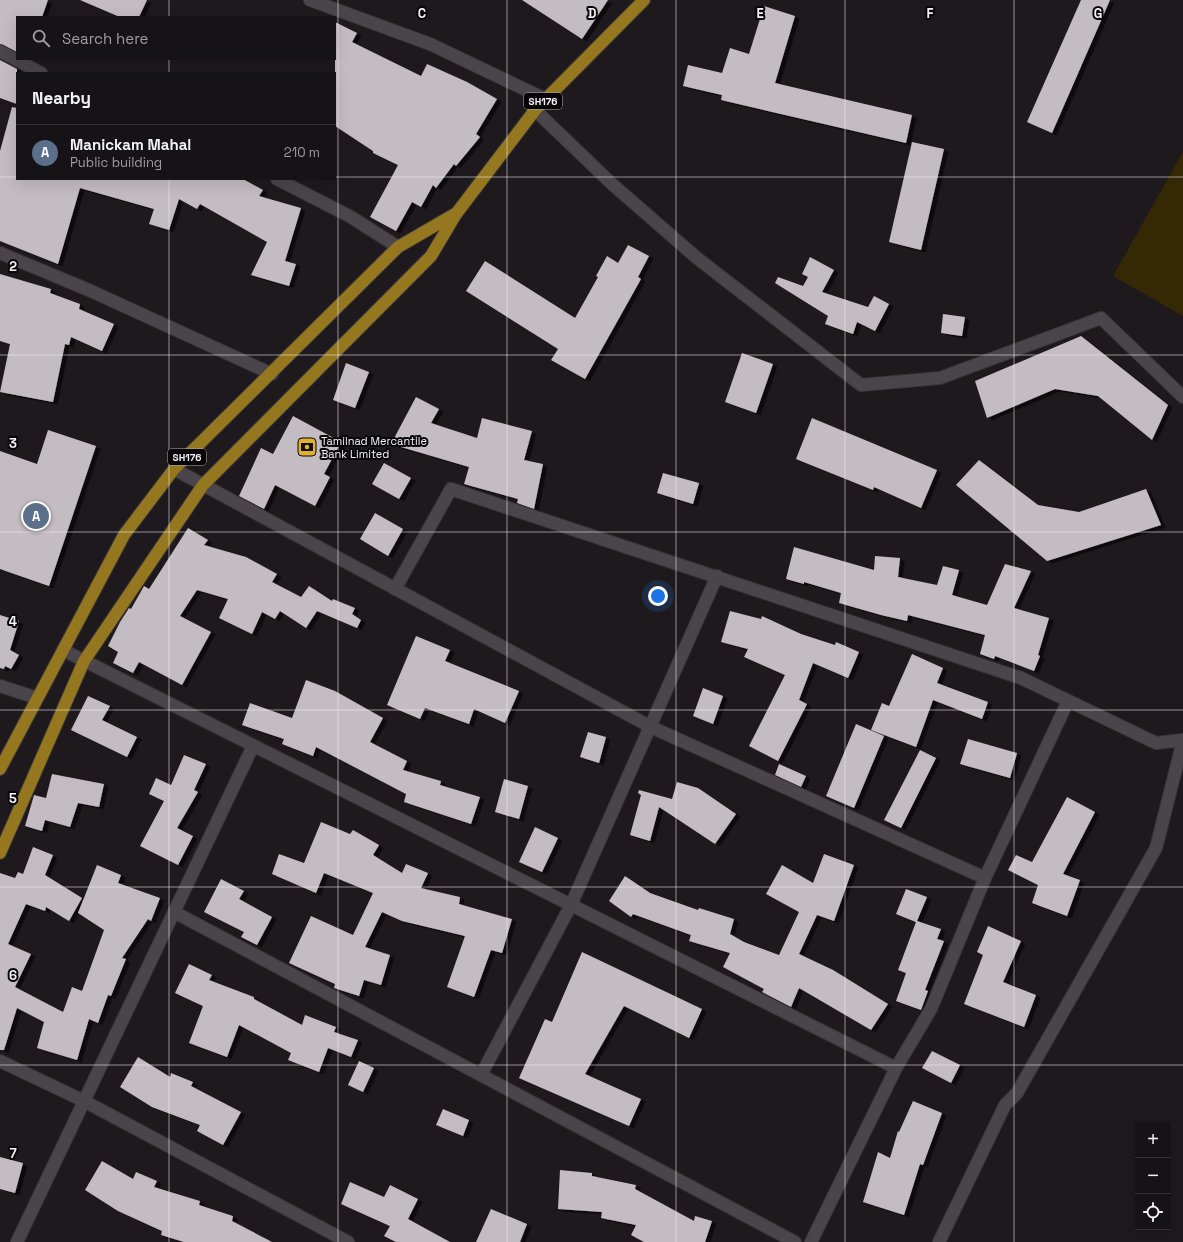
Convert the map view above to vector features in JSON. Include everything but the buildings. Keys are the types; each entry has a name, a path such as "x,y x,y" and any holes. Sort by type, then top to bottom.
{"main road":[{"name":"SH176","path":"0,769 124,535 174,469 272,374 398,247 456,214 535,110 644,0"},
{"path":"0,853 84,661 203,485 431,256 456,214"}],"street":[{"path":"310,0 430,44 545,99"},
{"path":"0,51 16,60"},
{"path":"17,60 39,72"},
{"path":"535,110 612,184 697,258 861,385 940,378 1101,318 1183,398"},
{"path":"279,180 351,216 398,247"},
{"path":"0,253 91,291 272,374"},
{"path":"174,469 651,727 985,878"},
{"path":"395,588 451,490 717,576 1021,678 1156,743 1183,740 1156,848 1017,1093 1005,1105 939,1242"},
{"path":"481,1075 571,905 717,576"},
{"path":"62,650 896,1068"},
{"path":"0,686 37,698"},
{"path":"811,1242 896,1068 931,1009 985,878 1068,701"},
{"path":"17,1242 253,746"},
{"path":"174,912 796,1242"},
{"path":"0,1061 84,1101 348,1242"}],"shaded area":[{"path":"1183,152 1183,316 1113,276"}],"place":[{"name":"Tamilnad Mercantile Bank Limited","path":"307,447"},
{"name":"Manickam Mahal","path":"36,516"}]}
